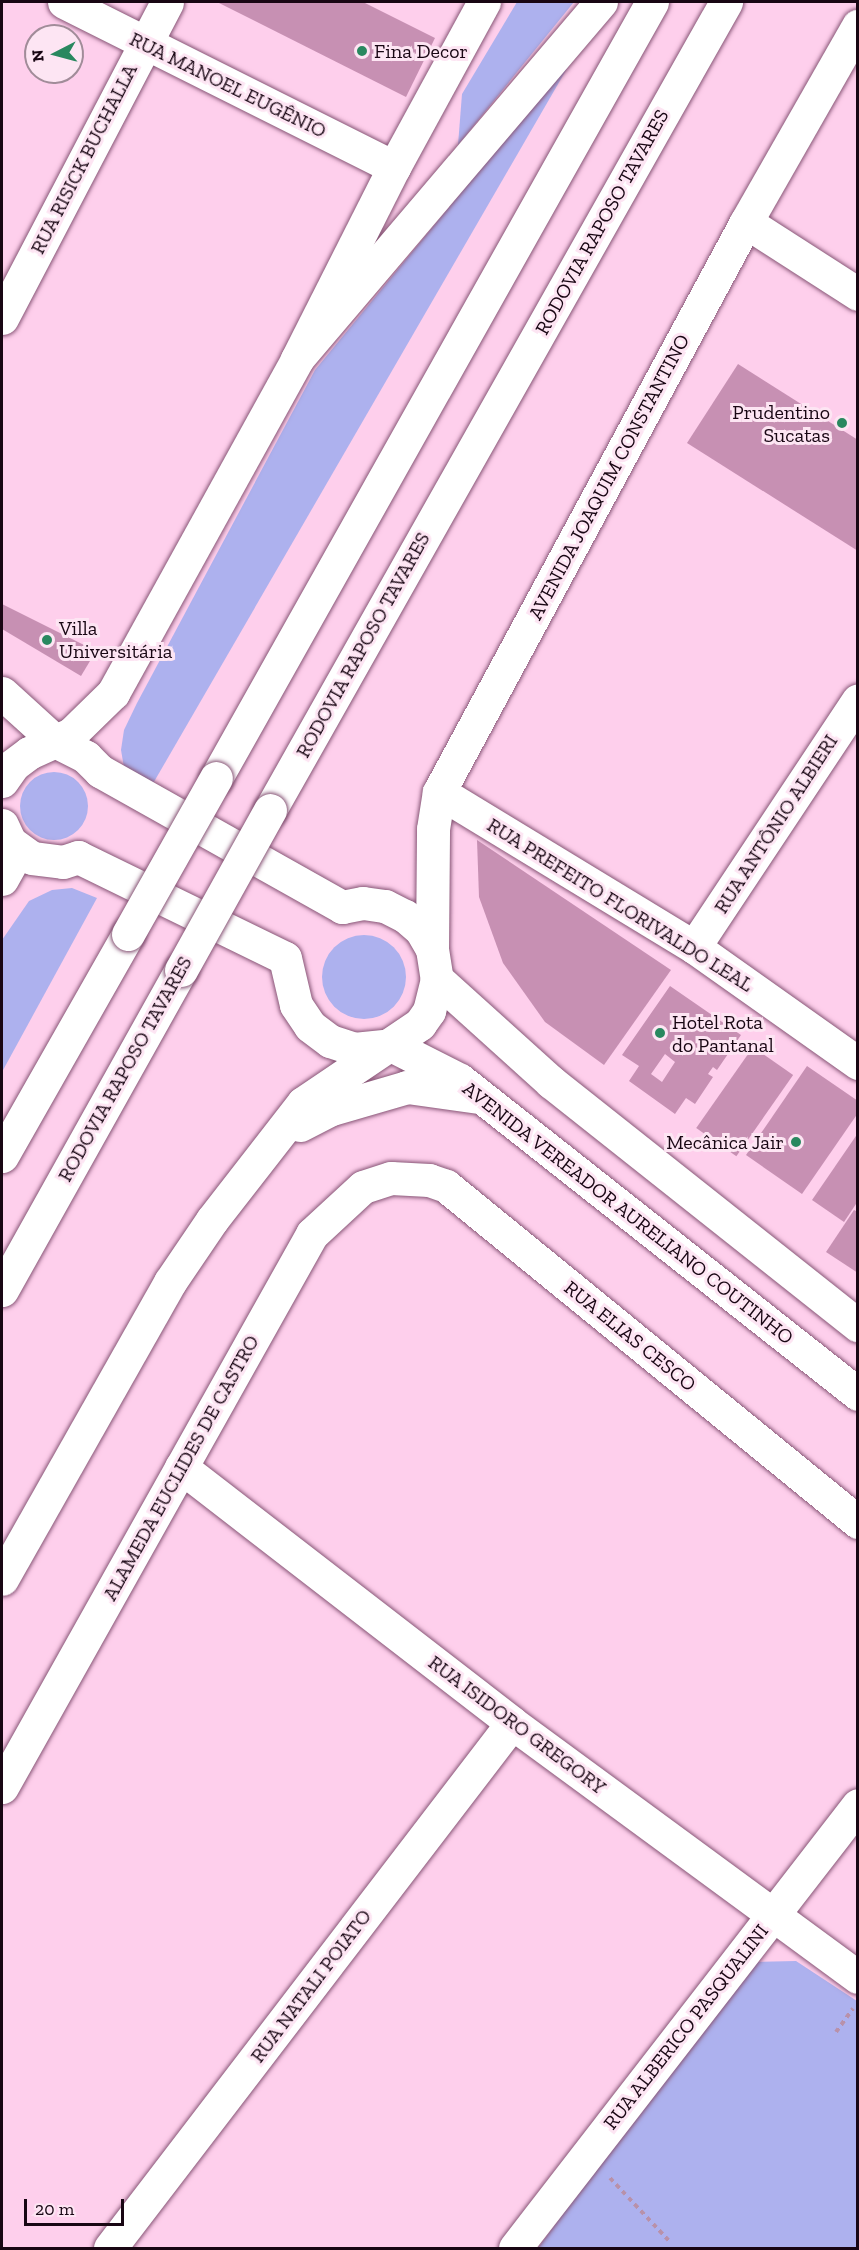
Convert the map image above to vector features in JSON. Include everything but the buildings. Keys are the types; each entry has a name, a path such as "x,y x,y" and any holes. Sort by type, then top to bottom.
{"main road":[{"name":"RUA MANOEL EUGÊNIO","path":"64,2 143,44 394,167"},
{"name":"RUA RISICK BUCHALLA","path":"2,318 143,44 167,2"},
{"path":"2,781 13,765 72,734 113,693 297,359 394,167 484,2"},
{"path":"297,359 601,2"},
{"path":"2,1156 652,2"},
{"name":"RODOVIA RAPOSO TAVARES","path":"2,1290 726,2"},
{"name":"AVENIDA JOAQUIM CONSTANTINO","path":"2,1579 170,1282 272,1140 303,1103 420,1024 429,1011 434,964 434,829 439,792 746,222 858,26"},
{"path":"746,222 858,294"},
{"path":"2,693 55,741 86,757 100,771 342,907 363,903 385,906 405,916 421,930 434,964 550,1082 858,1325"},
{"name":"RUA ANTÔNIO ALBIERI","path":"694,947 858,700"},
{"name":"RUA PREFEITO FLORIVALDO LEAL","path":"439,792 694,947 858,1063"},
{"path":"2,879 10,837 47,862 78,857 285,958 296,1005 310,1026 330,1041 354,1049 391,1045"},
{"name":"AVENIDA VEREADOR AURELIANO COUTINHO","path":"391,1045 439,1066 485,1097 858,1394"},
{"path":"272,1140 332,1109 407,1087 485,1097"},
{"name":"ALAMEDA EUCLIDES DE CASTRO","path":"2,1787 312,1234 363,1187 391,1178"},
{"name":"RUA ELIAS CESCO","path":"391,1178 429,1180 446,1186 858,1521"},
{"name":"RUA ISIDORO GREGORY","path":"181,1467 512,1723 858,1977"},
{"name":"RUA NATALI POIATO","path":"110,2248 512,1723"},
{"name":"RUA ALBERICO PASQUALINI","path":"515,2248 858,1805"}],"path":[{"path":"588,2154 671,2243"}],"shaded area":[{"path":"517,2 574,2 458,145 462,94"},
{"path":"576,53 151,787 125,773 121,750 124,730 315,370"},
{"path":"54,772 67,775 78,782 85,793 88,806 85,819 78,830 67,837 54,840 41,837 30,830 23,819 20,806 23,793 30,782 41,775"},
{"path":"72,888 97,898 2,1072 2,940 29,901 52,890"},
{"path":"364,935 387,942 399,954 406,977 399,1000 387,1012 364,1019 341,1012 329,1000 322,977 329,954 341,942"},
{"path":"796,1961 857,2001 857,2248 538,2248 747,1962"}],"place":[{"name":"Fina Decor","path":"362,51"},
{"name":"Prudentino Sucatas","path":"842,423"},
{"name":"Villa Universitária","path":"47,640"},
{"name":"Hotel Rota do Pantanal","path":"660,1033"},
{"name":"Mecânica Jair","path":"796,1142"}]}
